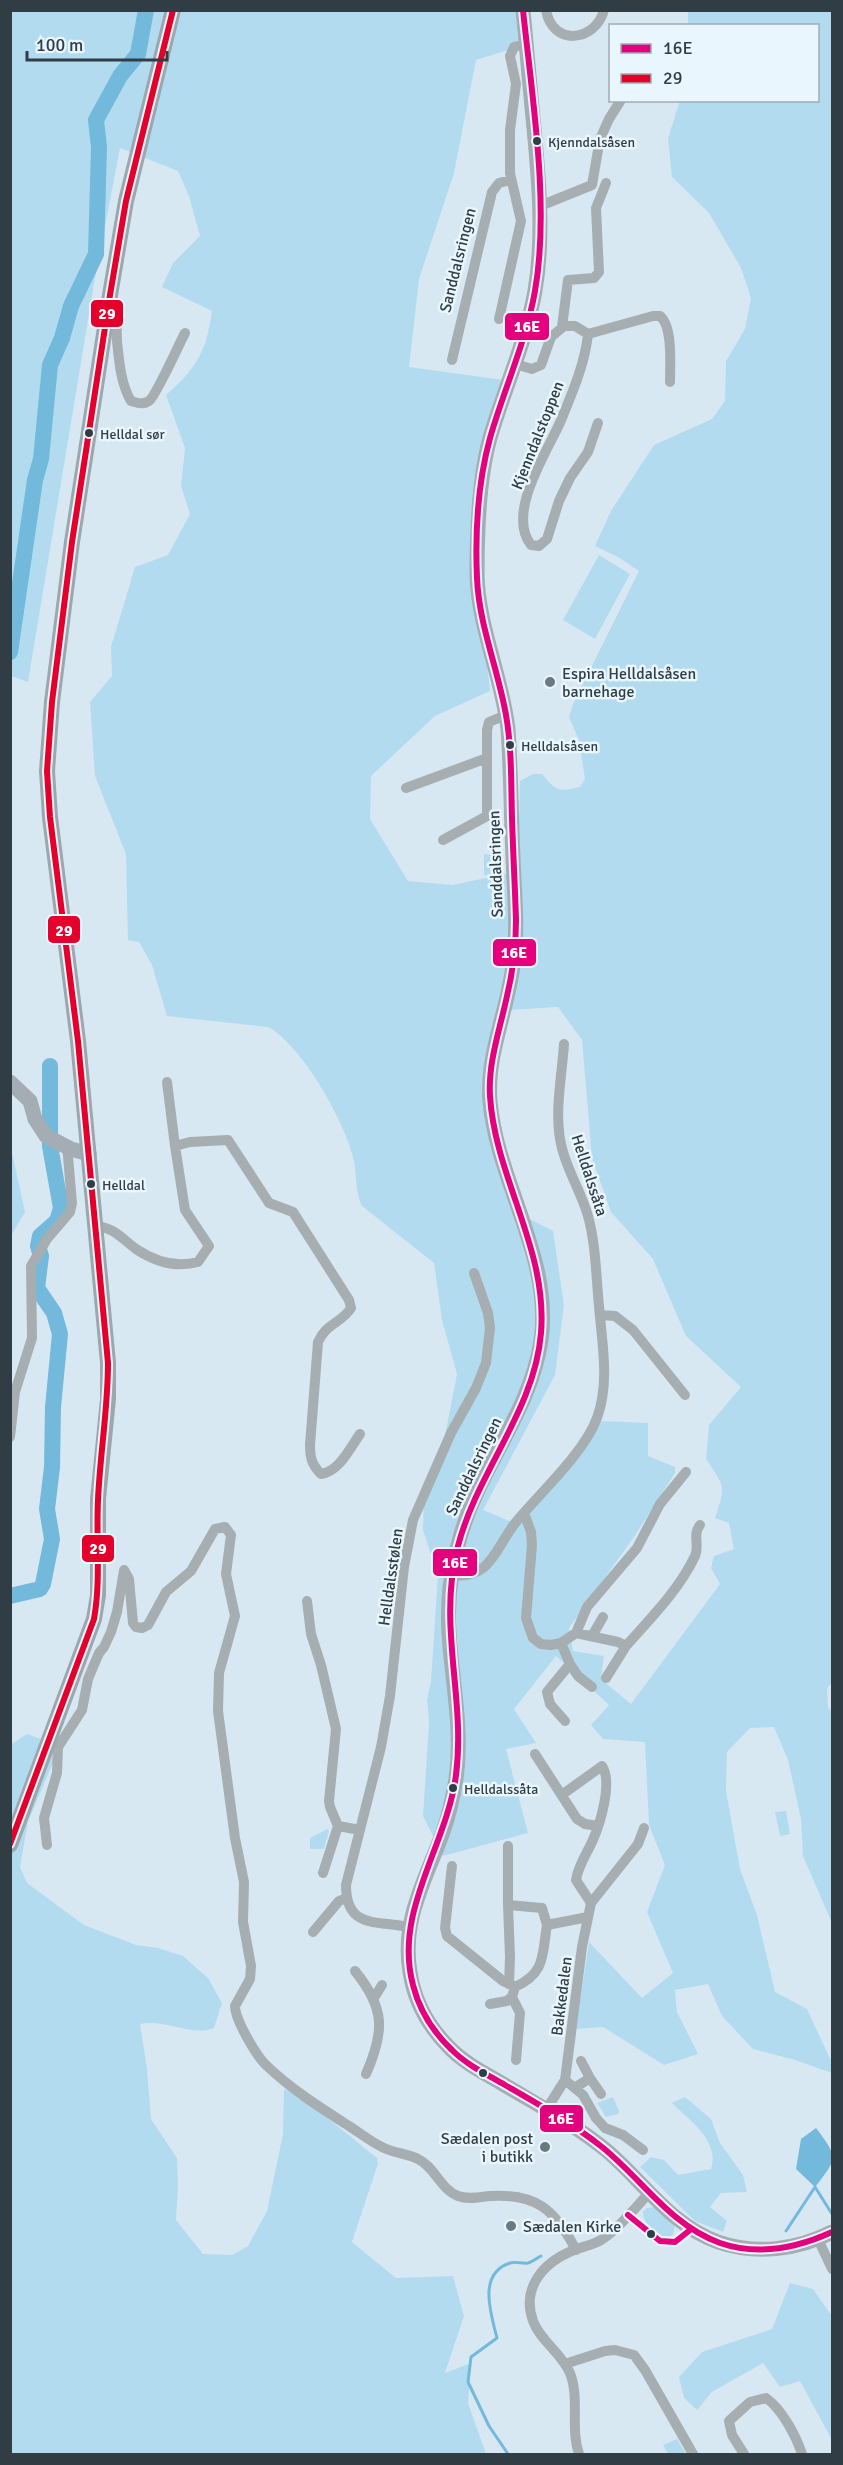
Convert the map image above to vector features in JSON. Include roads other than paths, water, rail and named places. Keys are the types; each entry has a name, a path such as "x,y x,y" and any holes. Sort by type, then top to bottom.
{"main road":[{"path":"10,1845 90,1632 98,1595 98,1499 108,1399 108,1362 88,1146 50,817 47,771 52,702 72,542 110,295 126,201 172,10"},
{"name":"Sanddalsringen","path":"523,10 540,206 540,239 530,315 486,458 477,558 480,607 506,715 515,945 513,972 492,1064 490,1097 495,1129 537,1269 542,1298 542,1331 537,1362 527,1394 470,1507 459,1538 452,1575 449,1619 459,1724 457,1772 444,1830 419,1891 408,1927 407,1954 412,1985 422,2011 447,2045 468,2062 604,2149 690,2230 731,2246 761,2249 781,2248 818,2239 832,2232"},
{"path":"10,1082 30,1101 35,1119 57,1141 74,1140 88,1146"}],"street":[{"path":"546,10 552,26 561,33 574,36 593,30 602,19 604,10"},
{"path":"500,319 521,221 518,201 510,180 510,130 516,84 510,56 514,47 526,44"},
{"path":"540,206 592,185 600,139 620,102"},
{"name":"Sanddalsringen","path":"452,360 492,192 499,183 510,180"},
{"name":"Kjenndalstoppen","path":"515,364 532,369 541,365 551,337 562,327 568,280 594,278 599,272 596,208 606,183"},
{"path":"110,295 117,306 118,351 125,392 131,401 141,404 151,400 159,390 161,378 185,333"},
{"path":"562,327 575,326 588,334 652,316 660,316 666,322 668,332 670,382"},
{"name":"Kjenndalstoppen","path":"588,334 583,363 562,419 537,466 527,496 524,522 525,532 531,545 539,546 547,539 570,478 588,452 598,423"},
{"name":"Sanddalsringen","path":"443,840 487,816 489,722 506,715"},
{"path":"406,788 487,758"},
{"name":"Helldalssåta","path":"452,1575 466,1576 482,1569 524,1513 585,1441 596,1421 603,1399 600,1315 593,1236 583,1200 560,1142 560,1094 564,1044"},
{"path":"96,1226 109,1227 136,1249 167,1263 188,1265 198,1262 205,1255 209,1246 185,1210 167,1082"},
{"path":"175,1146 190,1142 228,1140 269,1203 293,1212 349,1300 351,1308 347,1315 323,1331 318,1342 310,1445 310,1458 314,1468 321,1474 329,1473 360,1434"},
{"path":"10,1437 15,1392 32,1338 31,1266 39,1250 70,1212 72,1203 57,1141"},
{"name":"Helldalsstølen","path":"346,1898 346,1885 381,1747 390,1696 404,1567 413,1520 451,1433 466,1408 486,1363 490,1337 488,1313 474,1273"},
{"path":"600,1315 615,1316 633,1330 685,1395"},
{"path":"524,1513 531,1532 532,1545 526,1618 528,1629 533,1638 541,1644 561,1643 576,1633 587,1607 637,1548 660,1504 686,1472"},
{"path":"606,1678 626,1646 667,1599 683,1576 695,1556 697,1548 695,1534 700,1525"},
{"path":"47,1845 44,1818 57,1773 58,1747 82,1710 91,1672 107,1640 117,1611 124,1570 129,1579 131,1618 136,1628 142,1628 148,1625 166,1592 197,1564 215,1529 225,1527 231,1535 226,1574 235,1616 219,1673 218,1711 235,1838 244,1882 243,1922 251,1966 250,1979 236,2002 236,2016 265,2065 290,2086 380,2146 421,2160 448,2190 458,2196 467,2198 510,2195 526,2197 542,2206 564,2227 576,2250"},
{"path":"307,1601 311,1634 336,1729 330,1807 338,1826 324,1873"},
{"path":"592,1636 603,1617"},
{"path":"90,1632 107,1640"},
{"path":"576,1633 618,1642 626,1646"},
{"path":"561,1643 578,1676 592,1687"},
{"path":"565,1721 550,1704 547,1692 570,1664"},
{"path":"535,1754 553,1783 563,1794 577,1819 585,1824 598,1826"},
{"path":"563,1794 602,1766 606,1772 605,1794 598,1826 593,1841 577,1871 576,1881 591,1903"},
{"path":"338,1826 360,1830"},
{"name":"Bakkedalen","path":"546,2110 565,2080 582,1947 591,1903 638,1844 644,1828"},
{"path":"508,1846 512,1990 520,2013 516,2060"},
{"path":"452,1866 444,1928 447,1936 512,1990"},
{"path":"313,1932 339,1900 346,1898 350,1909 357,1917 371,1923 408,1927"},
{"path":"508,1905 542,1908 548,1925 588,1917"},
{"name":"Bakkedalen","path":"490,2004 507,2001 512,1990 529,1981 539,1969 548,1925"},
{"path":"355,1971 374,1998 378,2013 380,2036 366,2074"},
{"path":"374,1998 382,1985"},
{"path":"581,2061 601,2094"},
{"path":"576,2087 590,2078"},
{"path":"565,2080 576,2087 605,2128 623,2135 643,2150"},
{"path":"579,2454 575,2437 574,2388 565,2364 540,2335 531,2312 530,2298 535,2280 541,2271 560,2257 591,2245 610,2233 649,2193"},
{"path":"818,2239 832,2268"},
{"path":"565,2364 605,2351 615,2350 634,2355 693,2454"},
{"path":"744,2454 732,2435 729,2421 750,2402 766,2398 777,2409 802,2454"}],"waterway":[{"path":"10,652 35,480 41,459 50,365 62,338 71,306 96,254 99,147 96,120 120,76 138,54 146,10"},
{"path":"10,1596 40,1589 52,1539 47,1509 52,1467 53,1407 60,1334 54,1313 37,1288 41,1256 38,1246 40,1236 57,1221 61,1208 50,1146 50,1066"},
{"path":"786,2231 815,2187 832,2214"},
{"path":"508,2454 489,2426 468,2382 471,2357 497,2338 489,2296 493,2276 500,2268 510,2263 528,2263 541,2256"}],"place":[{"name":"Kjenndalsåsen","path":"537,141"},
{"name":"Helldal sør","path":"89,433"},
{"name":"Espira Helldalsåsen barnehage","path":"550,682"},
{"name":"Helldalsåsen","path":"510,745"},
{"name":"Helldal","path":"91,1184"},
{"name":"Helldalssåta","path":"453,1788"},
{"name":"Sædalen post i butikk","path":"545,2147"},
{"name":"Sædalen Kirke","path":"511,2226"}]}
